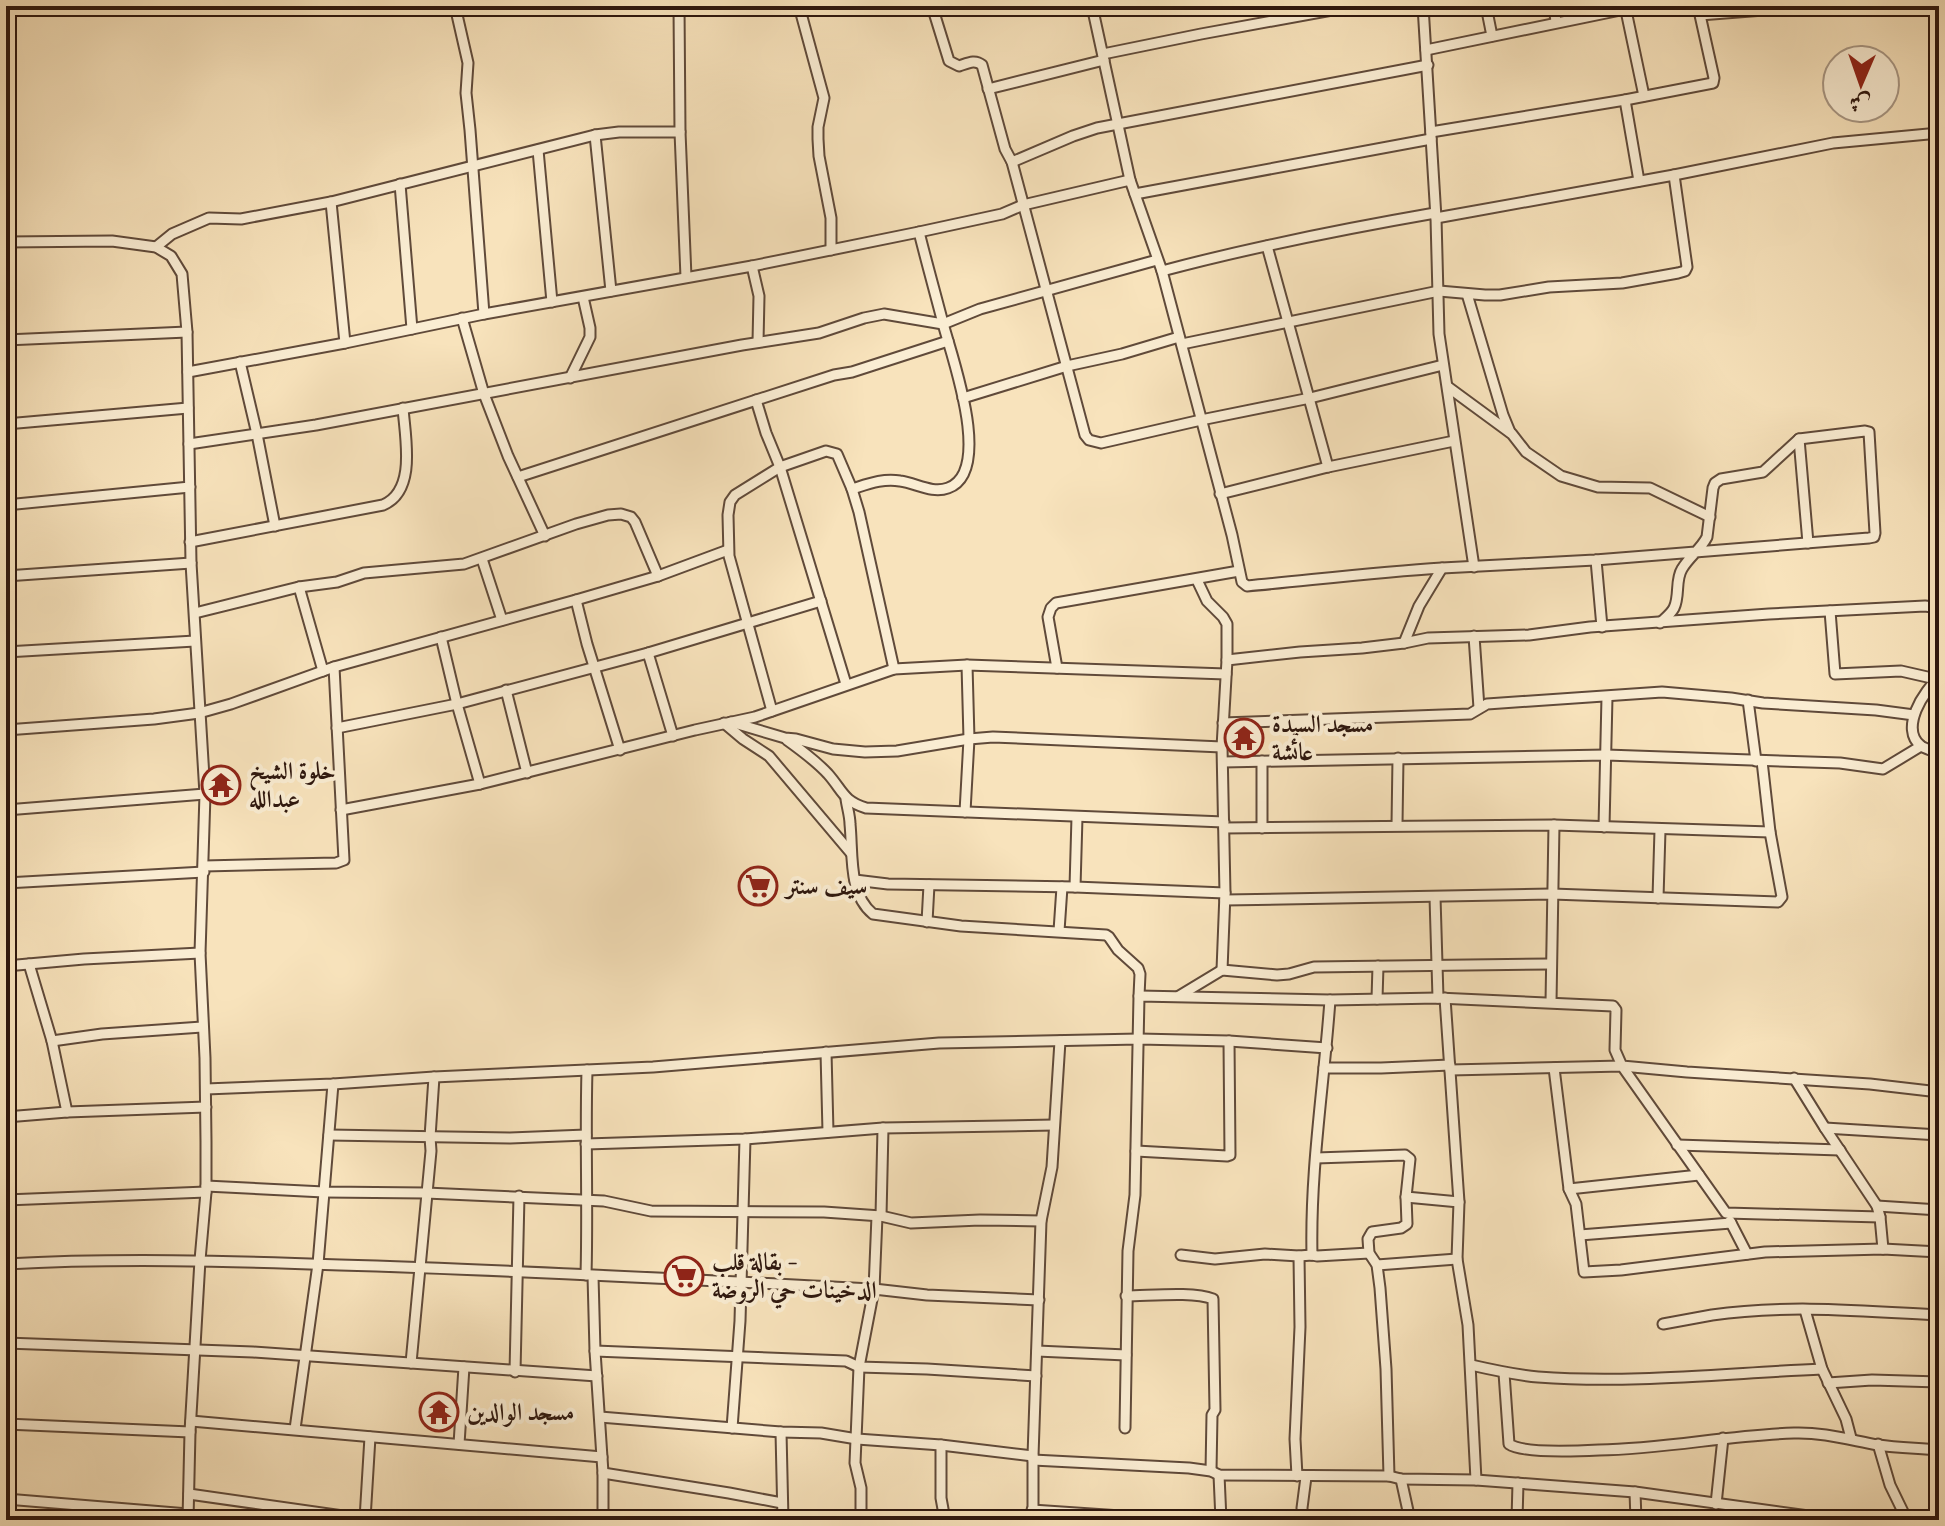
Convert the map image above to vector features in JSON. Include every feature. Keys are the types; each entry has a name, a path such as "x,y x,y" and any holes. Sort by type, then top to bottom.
{"street":[{"path":"455,6 467,55 466,93 484,314"},
{"path":"679,6 686,277"},
{"path":"799,6 823,90 824,105 818,139 831,218 831,250"},
{"path":"932,6 949,61 959,66 979,62 982,65 1005,149 1012,162 1085,435 1093,442 1101,443 1310,398 1443,365"},
{"path":"1092,6 1130,180 1162,271 1239,571 1242,582 1247,586 1442,568 1596,560 1696,552 1808,543 1874,537 1869,432 1799,439 1763,472 1721,479 1715,483 1707,537 1696,552 1679,574 1674,608 1660,623"},
{"path":"988,89 1103,57 1354,6"},
{"path":"1423,6 1439,334 1474,567"},
{"path":"1486,6 1492,36"},
{"path":"1554,6 1556,22"},
{"path":"1426,50 1640,6"},
{"path":"1135,194 1713,83 1699,10 1814,6"},
{"path":"1626,7 1644,96"},
{"path":"1012,162 1073,136 1118,124 1428,65"},
{"path":"1625,100 1639,181"},
{"path":"156,247 172,234 209,218 241,219 331,202 595,135 680,132"},
{"path":"1162,271 1267,246 1674,175 1833,143 1939,133"},
{"path":"595,135 611,291"},
{"path":"538,150 552,302"},
{"path":"963,398 1067,366 1439,291 1500,295 1540,288 1622,283 1685,271 1687,267 1674,175"},
{"path":"188,372 831,250 1002,214 1023,205 1130,180"},
{"path":"400,184 412,329"},
{"path":"331,202 345,343"},
{"path":"852,489 884,480 936,490 946,489 964,475 969,441 963,398 919,232"},
{"path":"6,242 112,241 156,247 171,256 182,274 187,332 190,542 205,794 200,953 206,1089 206,1189 190,1426 188,1517 121,1507 6,1499"},
{"path":"1267,246 1328,467"},
{"path":"189,444 819,333 884,314 943,324 980,309 1157,260"},
{"path":"752,266 759,296 758,342"},
{"path":"1467,294 1503,415 1526,452 1561,476 1598,487 1650,488 1710,517"},
{"path":"570,378 590,337 583,297"},
{"path":"462,318 484,394 545,536"},
{"path":"6,340 187,332"},
{"path":"518,477 948,341"},
{"path":"240,362 275,526"},
{"path":"1448,387 1512,434"},
{"path":"756,400 780,467 846,684"},
{"path":"6,424 188,408"},
{"path":"190,542 391,502 401,488 407,464 403,408"},
{"path":"1799,439 1808,543"},
{"path":"1220,494 1328,467 1454,441"},
{"path":"772,711 728,550 730,502 735,495 780,467 826,451 833,451 841,460 852,489 894,669"},
{"path":"6,505 190,487"},
{"path":"195,613 299,587 337,582 364,573 445,567 482,559 608,515 631,517 638,526 658,576"},
{"path":"6,730 199,713 334,667 658,576 728,550"},
{"path":"482,559 502,620"},
{"path":"1596,560 1602,627"},
{"path":"6,576 191,563"},
{"path":"1404,643 1419,606 1442,568"},
{"path":"1057,668 1048,617 1056,603 1239,571"},
{"path":"1197,580 1207,601 1227,624 1222,747 1225,896 1222,970"},
{"path":"299,587 323,671"},
{"path":"576,600 620,750"},
{"path":"337,728 457,704 648,653 821,601"},
{"path":"1227,660 1428,638 1529,635 1830,611 1939,608"},
{"path":"1830,611 1835,674 1901,671 1938,678 1914,715 1912,728 1921,746 1939,754"},
{"path":"1474,636 1479,708"},
{"path":"441,637 480,784"},
{"path":"6,652 195,641"},
{"path":"648,653 673,736"},
{"path":"965,812 969,739 967,665"},
{"path":"341,810 480,784 755,717 894,669 967,665 1226,674"},
{"path":"6,883 341,862 345,857 334,667"},
{"path":"506,690 527,773"},
{"path":"1223,723 1470,714 1487,704 1662,692 1914,715"},
{"path":"1604,827 1607,697"},
{"path":"855,880 888,884 1075,887 1225,896 1552,894 1778,902 1782,897 1748,700"},
{"path":"727,723 833,749 865,752 1012,737 1222,747"},
{"path":"727,723 743,739 769,756 851,853"},
{"path":"785,738 828,774 846,799 855,880 862,904 873,914 961,926 1103,935 1109,937 1138,968 1135,1195 1126,1296 1125,1428"},
{"path":"1223,762 1606,755 1840,763 1883,769 1921,746"},
{"path":"1397,825 1398,758"},
{"path":"1262,761 1262,828"},
{"path":"6,810 205,794"},
{"path":"846,799 866,808 1262,828 1554,825 1770,832"},
{"path":"1075,887 1077,817"},
{"path":"1551,1002 1554,825"},
{"path":"1658,898 1660,830"},
{"path":"927,922 929,885"},
{"path":"1059,931 1062,887"},
{"path":"1435,897 1437,965 1450,1068 1459,1202 1457,1259 1468,1325 1476,1480"},
{"path":"6,966 200,953"},
{"path":"29,964 52,1041 67,1112"},
{"path":"1177,997 1222,970 1277,975 1314,967 1551,964"},
{"path":"1377,999 1378,966"},
{"path":"1139,996 1330,1000 1441,998 1615,1007 1615,1050 1622,1066 1729,1218 1747,1254"},
{"path":"1312,1255 1311,1216 1330,1000"},
{"path":"52,1041 202,1027"},
{"path":"206,1089 653,1067 939,1043 1139,1039 1327,1048"},
{"path":"1060,1041 1052,1167 1041,1221 1032,1515 1180,1520"},
{"path":"1136,1151 1230,1155 1229,1041"},
{"path":"826,1052 828,1132"},
{"path":"1324,1068 1622,1066 1939,1092"},
{"path":"1554,1068 1569,1189 1576,1204 1584,1272 1747,1254 1883,1249 1939,1252"},
{"path":"587,1070 587,1200 603,1520"},
{"path":"411,1363 431,1151 434,1077"},
{"path":"1794,1078 1879,1211 1883,1249"},
{"path":"295,1429 318,1264 333,1084"},
{"path":"6,1117 206,1107"},
{"path":"329,1135 745,1139 883,1128 1054,1125"},
{"path":"861,1520 861,1488 855,1463 859,1367 874,1289 883,1128"},
{"path":"1825,1128 1939,1135"},
{"path":"732,1428 738,1356 745,1139"},
{"path":"1677,1145 1840,1150"},
{"path":"1316,1158 1375,1155 1410,1159 1407,1224 1401,1228 1372,1232 1368,1239 1369,1253 1377,1265 1386,1369 1389,1476"},
{"path":"1569,1189 1699,1175"},
{"path":"6,1200 206,1189 426,1193 587,1200 651,1211 824,1212 879,1216 911,1223 1041,1221"},
{"path":"515,1372 519,1196"},
{"path":"1406,1197 1459,1202"},
{"path":"1580,1235 1729,1218 1939,1210"},
{"path":"1181,1255 1215,1259 1265,1254 1317,1256 1369,1253"},
{"path":"1299,1256 1300,1327 1295,1439 1302,1476 1303,1520"},
{"path":"1377,1265 1457,1259"},
{"path":"6,1264 200,1260 420,1267 1039,1300"},
{"path":"1126,1296 1206,1296 1213,1299 1215,1410 1212,1415 1221,1520"},
{"path":"1805,1310 1822,1369 1846,1419 1851,1438"},
{"path":"1663,1324 1713,1315 1805,1310 1939,1315"},
{"path":"6,1343 306,1355 597,1376"},
{"path":"595,1351 846,1361 859,1367 1036,1376"},
{"path":"1037,1351 1126,1355"},
{"path":"1471,1365 1504,1373 1566,1378 1652,1378 1822,1369"},
{"path":"459,1444 464,1367"},
{"path":"1504,1373 1509,1444 1512,1447 1561,1451 1608,1450 1795,1433 1939,1450"},
{"path":"1828,1383 1872,1380 1939,1382"},
{"path":"600,1417 821,1433 1033,1458 1155,1465 1215,1473 1389,1476 1635,1492 1838,1520"},
{"path":"6,1424 295,1429 602,1457"},
{"path":"781,1432 783,1520"},
{"path":"365,1519 370,1437"},
{"path":"1716,1504 1723,1438"},
{"path":"1878,1444 1890,1485 1907,1520"},
{"path":"941,1445 941,1498 945,1520"},
{"path":"603,1473 782,1503"},
{"path":"1401,1479 1410,1520"},
{"path":"1517,1520 1518,1483"},
{"path":"1635,1492 1636,1520"},
{"path":"189,1494 371,1520"}],"place":[{"name":"مسجد السيدة عائشة","path":"1244,738"},
{"name":"خلوة الشيخ عبدالله","path":"221,785"},
{"name":"سيف سنتر","path":"758,886"},
{"name":"بقالة قلب - الدخينات حي الروضة","path":"684,1276"},
{"name":"مسجد الوالدين","path":"439,1412"}]}
